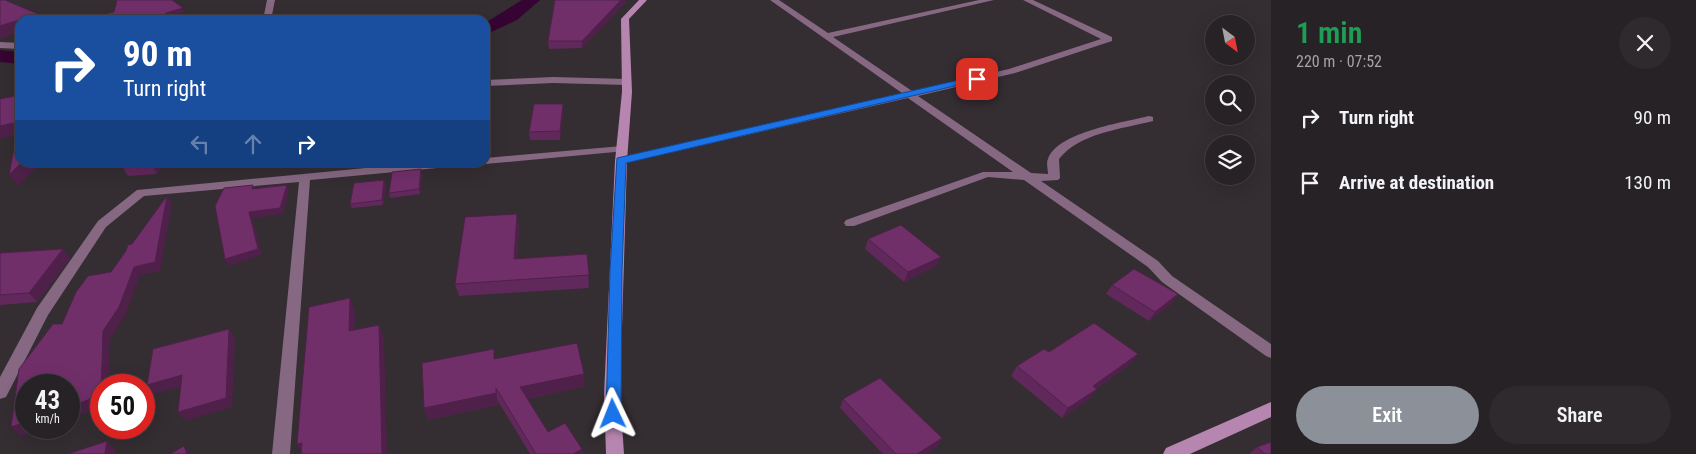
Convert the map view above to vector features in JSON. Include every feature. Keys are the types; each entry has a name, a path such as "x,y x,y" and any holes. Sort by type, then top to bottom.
{"main road":[{"path":"615,454 612,394 621,155 627,82 625,19 644,0"},
{"path":"1172,454 1271,408"}],"street":[{"path":"268,15 271,0"},
{"path":"774,0 1153,264 1167,279 1271,352"},
{"path":"827,36 990,0"},
{"path":"490,161 621,155 1012,71 1109,39 1026,0"},
{"path":"0,45 15,46"},
{"path":"490,83 553,80 627,82"},
{"path":"850,223 988,174 1054,178 1053,159 1063,146 1099,131 1149,119"},
{"path":"0,392 42,312 102,224 141,193 414,167"},
{"path":"281,454 305,177"}],"building":[{"path":"0,0 5,0 38,14 15,15 15,21 0,26"},
{"path":"117,0 172,0 183,8 165,15 101,15 114,12"},
{"path":"555,0 621,0 582,41 548,41"},
{"path":"15,96 15,123 0,126 0,99"},
{"path":"534,104 563,104 560,131 529,132"},
{"path":"15,143 15,167 17,167 9,175"},
{"path":"421,169 419,189 389,193 392,172"},
{"path":"384,180 382,200 350,204 354,183"},
{"path":"253,185 252,189 287,185 280,208 249,212 258,249 225,259 215,206 224,188"},
{"path":"167,196 155,262 134,267 119,307 103,331 102,374 90,374 90,399 80,403 80,374 18,374 19,369 53,324 62,324 76,292 88,276 111,272 126,251 128,245 132,244"},
{"path":"517,214 514,259 587,254 589,275 455,284 465,217"},
{"path":"901,225 941,257 908,272 868,239"},
{"path":"63,249 29,293 0,295 0,253"},
{"path":"1134,269 1178,294 1155,312 1112,285"},
{"path":"350,298 349,331 379,325 382,454 301,454 302,443 297,444 309,307"},
{"path":"1094,323 1138,354 1093,386 1097,389 1068,408 1017,366 1044,349 1049,352"},
{"path":"229,329 226,398 178,412 182,375 155,383 155,374 149,374 153,349"},
{"path":"577,343 584,374 520,387 548,432 565,423 582,449 573,454 536,454 496,388 496,393 424,408 422,363 494,349 494,359"},
{"path":"880,378 942,438 917,454 896,454 843,399"},
{"path":"15,398 15,426 11,427"},
{"path":"107,441 105,454 68,454"},
{"path":"1271,442 1271,454 1265,454 1257,447"},
{"path":"184,446 187,454 170,454"}],"waterway":[{"path":"490,27 511,16 532,0"},
{"path":"0,56 15,58"}],"route":[{"path":"613,414 612,394 621,161 977,79"}]}
